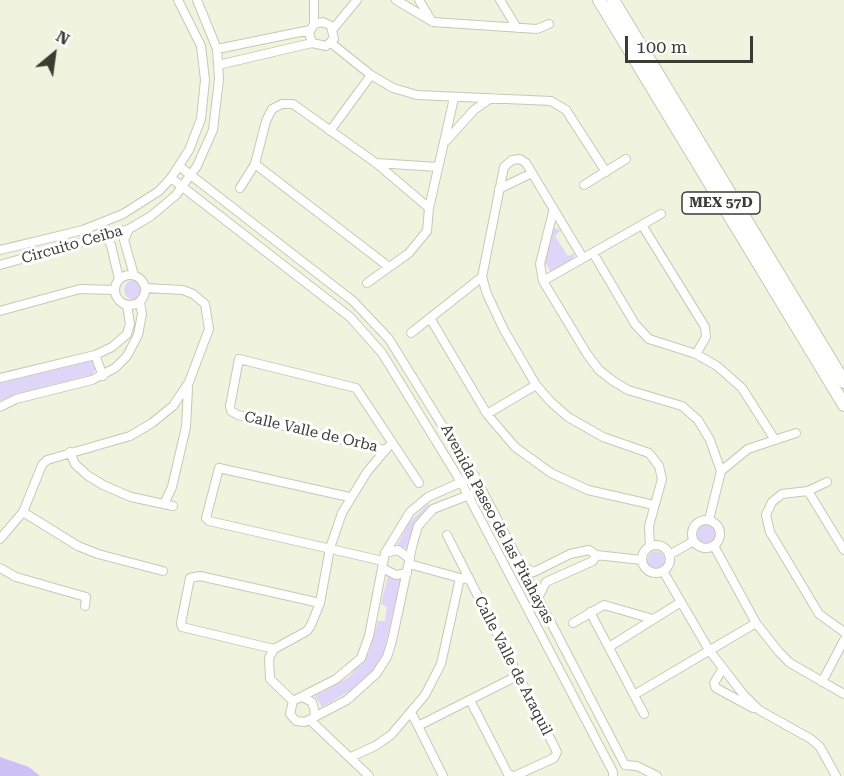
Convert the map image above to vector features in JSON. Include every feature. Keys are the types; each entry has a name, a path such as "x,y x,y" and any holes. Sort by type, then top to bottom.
{"highway":[{"name":"MEX 57D","path":"599,0 844,405"},
{"name":"MEX 57D","path":"613,0 844,382"}],"street":[{"name":"Circuito Ceiba","path":"0,250 83,230 123,214 159,191 171,178 201,119 204,80 201,46 178,0"},
{"name":"Circuito Ceiba","path":"0,265 129,229 151,216 182,187 191,175 213,130 218,65 217,49 197,0"},
{"path":"312,43 314,0"},
{"path":"331,43 333,29 357,0"},
{"path":"396,0 433,22 537,29 549,24"},
{"path":"419,0 433,22"},
{"path":"500,0 517,28"},
{"path":"217,49 274,37 322,22 333,29"},
{"path":"274,37 277,50"},
{"path":"218,65 312,43 321,47 331,43"},
{"path":"331,43 371,75 393,88 417,95 551,101 566,110 606,172"},
{"path":"330,131 371,75"},
{"path":"367,284 421,241 427,231 429,208 453,98"},
{"path":"443,145 453,130 491,98"},
{"path":"240,188 255,164 266,121 272,109 282,104 293,104 376,163 429,208"},
{"path":"584,258 553,212 530,174 526,163 520,159 512,160 504,167 482,277 487,294 504,330 536,385 568,417 603,437 649,453 659,466 662,479 649,526 650,546 642,555 642,560 650,572 663,571 668,566 669,555 662,546 650,546"},
{"path":"584,185 626,159"},
{"path":"376,163 438,166"},
{"path":"255,164 389,267"},
{"name":"Avenida Paseo de las Pitahayas","path":"179,166 353,301 389,339 475,476 625,765"},
{"path":"499,189 530,174"},
{"name":"Avenida Paseo de las Pitahayas","path":"171,178 350,317 382,353 461,482 613,774"},
{"path":"553,212 540,264 543,281 599,370 628,390 682,406 698,420 710,440 721,471 709,520"},
{"path":"543,281 661,214"},
{"path":"642,225 705,327 706,337 696,354"},
{"path":"0,407 16,399 103,376 115,368 132,348 141,326 140,302 145,288 141,280 134,275 124,240 129,229"},
{"path":"106,236 111,245 119,279 115,290 119,301 127,305 140,302"},
{"path":"593,253 635,324 649,339 696,354 717,366 742,388 775,440"},
{"path":"294,273 303,261"},
{"path":"119,279 134,275"},
{"path":"411,333 482,277"},
{"path":"0,539 23,512 42,465 54,456 117,441 152,423 173,406 189,382 208,329 204,304 193,294 183,290 145,288"},
{"path":"0,311 80,289 115,290"},
{"path":"0,378 96,355 112,347 127,334 130,324 127,305"},
{"path":"430,318 487,414 515,447 551,473 588,490 654,506"},
{"path":"96,355 103,376"},
{"name":"Calle Valle de Orba","path":"239,359 356,388 388,446 238,415 231,411 239,359"},
{"path":"70,452 75,464 103,485 131,497 169,505 186,427 189,382"},
{"path":"487,414 536,385"},
{"path":"721,471 748,450 796,433"},
{"path":"320,603 200,576 190,578 181,623 182,627 274,649 307,631 320,603 330,548 349,497 388,446 418,483"},
{"path":"349,497 219,468 205,514 209,521 383,561 391,574 409,565"},
{"path":"475,476 428,497 410,512 383,561 369,636 361,658 336,679 293,701 289,710 292,718 300,722 312,719 360,691 387,657 418,526 433,509 482,489"},
{"path":"827,482 808,491 782,494 772,502 766,515 770,532 819,615 844,632"},
{"path":"808,491 844,550"},
{"path":"428,497 433,509"},
{"path":"23,512 78,546 98,554 164,571"},
{"path":"694,541 694,526 698,522 709,520 718,526 720,531 720,537 714,546"},
{"name":"Calle Valle de Araquil","path":"447,535 464,579 519,675 557,752 554,758 514,776 508,774 470,700"},
{"path":"694,541 703,547 714,546"},
{"path":"669,555 694,541"},
{"path":"714,546 756,623 790,663 844,694"},
{"path":"351,757 392,735 412,714 425,695 441,664 464,579 409,565 398,550 383,561"},
{"path":"522,567 534,572 570,554 589,550 596,555 642,560"},
{"path":"570,554 577,567"},
{"path":"538,598 546,582 593,561 596,555"},
{"path":"0,568 16,577 86,597 85,606"},
{"path":"663,571 710,650 759,710"},
{"path":"609,647 681,602"},
{"path":"573,622 604,605 652,619"},
{"path":"590,612 644,714"},
{"path":"634,694 756,623"},
{"path":"822,682 844,640"},
{"path":"274,649 268,670 270,679 293,701"},
{"path":"723,668 714,682 716,688 811,739 820,747 836,776"},
{"path":"418,726 519,675"},
{"path":"302,697 312,702 314,707 312,719"},
{"path":"412,714 443,776"},
{"path":"312,719 369,776"},
{"path":"613,774 625,765 637,766 657,776"}],"shaded area":[{"path":"554,228 561,230 555,236 568,256 575,253 572,261 551,272 544,261"},
{"path":"134,280 141,283 144,290 141,297 134,300 127,297 124,290 127,283"},
{"path":"92,360 97,369 91,375 16,394 0,401 0,383"},
{"path":"428,504 431,507 409,549 397,546 408,524"},
{"path":"707,524 714,527 717,534 714,541 707,544 700,541 697,534 700,527"},
{"path":"656,551 662,554 665,560 662,566 656,569 650,566 647,560 650,554"},
{"path":"388,575 401,579 384,653 370,675 357,687 322,707 315,696 349,677 369,652 378,621 385,621 387,607 381,604"},
{"path":"0,757 29,767 40,776 0,776"}]}
